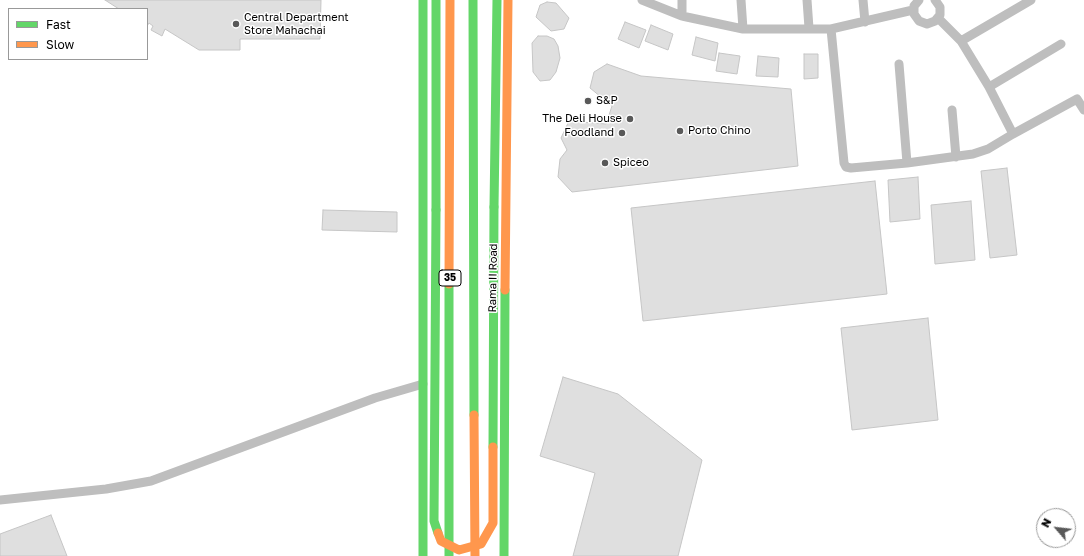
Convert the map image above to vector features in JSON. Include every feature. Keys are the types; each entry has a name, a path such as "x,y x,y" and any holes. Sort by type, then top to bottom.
{"main road":[{"name":"35","path":"423,0 423,556"},
{"path":"436,0 434,521 441,541 459,550 482,544 493,523 494,207 497,0"},
{"name":"35","path":"449,556 450,0"},
{"name":"Rama II Road","path":"473,0 475,556"},
{"name":"Rama II Road","path":"504,556 504,335 507,202 508,0"}],"street":[{"path":"642,0 682,16 743,28 831,29 914,10"},
{"path":"682,0 682,16"},
{"path":"741,0 743,28"},
{"path":"807,0 809,28"},
{"path":"863,0 865,22"},
{"path":"919,0 914,10 916,18 922,23 931,24 938,18 940,7 936,0"},
{"path":"961,42 1030,0"},
{"path":"938,18 961,42 989,87 1013,134"},
{"path":"831,29 844,163 846,167 851,168 907,163 973,154 988,149 1080,96 1084,110"},
{"path":"989,87 1061,44"},
{"path":"899,64 907,163"},
{"path":"952,110 956,157"},
{"path":"0,500 106,489 151,481 375,398 423,384"}],"building":[{"name":"Central Department Store Mahachai","path":"105,0 321,0 320,39 240,39 240,50 199,50 165,29 162,36 151,30 153,26 149,23 148,24 148,8 117,8"},
{"path":"547,2 556,3 569,18 564,29 551,31 536,17 540,5"},
{"path":"625,22 646,30 639,48 618,39"},
{"path":"651,25 673,34 668,50 645,41"},
{"path":"538,36 547,36 554,39 558,46 560,58 556,72 550,80 540,81 533,72 532,43"},
{"path":"696,37 718,43 715,61 692,55"},
{"path":"719,53 740,56 737,74 716,71"},
{"path":"804,54 818,54 818,78 804,79"},
{"path":"758,56 779,58 778,77 756,76"},
{"name":"Porto Chino","path":"607,64 641,76 791,89 798,166 572,192 558,177 560,159 567,150 561,138 569,121 606,124 612,106 590,88 594,72"},
{"path":"1007,168 1017,255 990,258 981,171"},
{"path":"918,177 920,219 890,222 888,180"},
{"path":"875,181 887,294 643,321 631,208"},
{"path":"971,201 975,260 935,264 931,205"},
{"path":"323,210 397,212 397,232 322,230"},
{"path":"928,318 938,420 852,430 841,328"},
{"path":"563,377 618,394 702,460 678,556 573,556 595,473 540,456"},
{"path":"51,515 67,556 0,556 0,534"}],"traffic: fast":[{"path":"423,0 423,556"},
{"path":"436,0 436,210"},
{"path":"473,0 474,415"},
{"path":"494,207 497,0"},
{"path":"493,447 494,207"},
{"path":"436,210 434,521 438,533"},
{"path":"449,284 449,556"},
{"path":"504,556 505,290"}],"traffic: slow":[{"path":"449,284 450,0"},
{"path":"505,290 508,0"},
{"path":"474,415 475,556"},
{"path":"438,533 441,541 459,550 481,544 493,523 493,447"}],"place":[{"name":"Central Department Store Mahachai","path":"236,24"},
{"name":"S&P","path":"588,101"},
{"name":"The Deli House","path":"630,119"},
{"name":"Porto Chino","path":"680,131"},
{"name":"Foodland","path":"622,133"},
{"name":"Spiceo","path":"605,163"}]}
